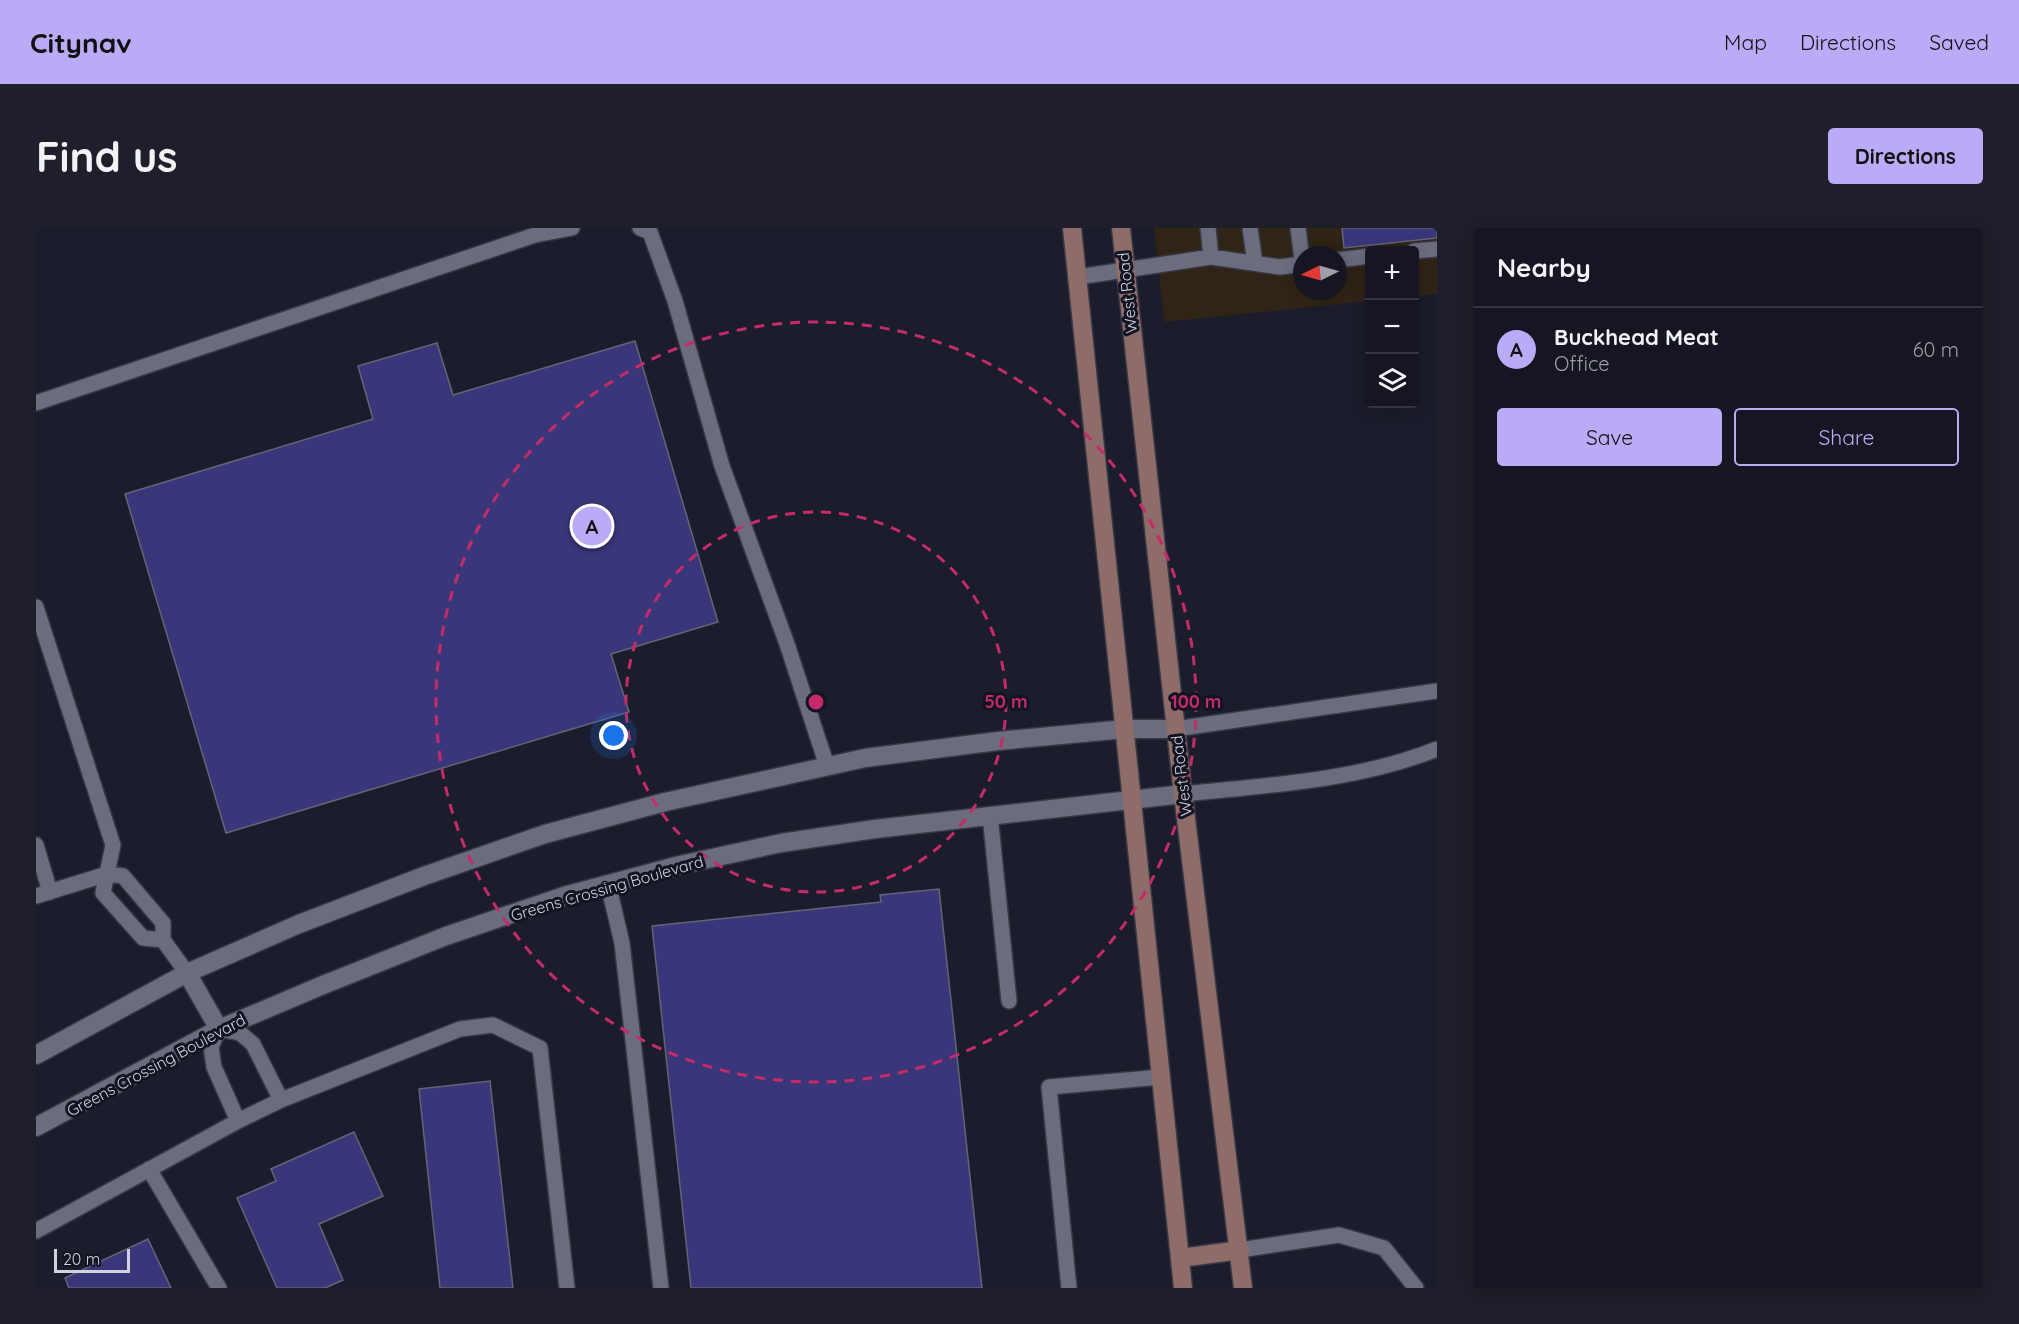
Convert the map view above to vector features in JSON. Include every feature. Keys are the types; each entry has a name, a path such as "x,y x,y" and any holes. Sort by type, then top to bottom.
{"main road":[{"path":"1072,228 1183,1288"},
{"name":"West Road","path":"1120,228 1175,729 1243,1288"},
{"path":"1181,1258 1240,1250"}],"street":[{"path":"36,1055 187,973 299,924 424,876 545,834 665,802 865,758 1125,729 1175,729"},
{"name":"Greens Crossing Boulevard","path":"36,1127 219,1029 446,936 564,896 781,843 990,815 1183,794"},
{"path":"187,973 219,1029"}],"lane":[{"path":"36,403 535,235 572,228"},
{"path":"1208,228 1211,258"},
{"path":"1250,228 1255,263"},
{"path":"1298,228 1300,246"},
{"path":"648,229 675,301 722,466 787,644 828,766"},
{"path":"1419,251 1437,249"},
{"path":"1347,259 1365,257"},
{"path":"1078,277 1211,258 1280,267 1293,264"},
{"path":"36,607 113,845 103,893 143,938 163,940"},
{"path":"1175,729 1437,692"},
{"path":"1183,794 1337,777 1409,760 1437,749"},
{"path":"990,815 1009,1001"},
{"path":"36,845 43,894 107,874 123,876 163,923 163,940 187,973"},
{"path":"608,884 622,943 661,1288"},
{"path":"36,1231 281,1100 460,1029 494,1025 540,1048 567,1288"},
{"path":"238,1121 214,1067 211,1047 219,1029 240,1033 253,1044 281,1100"},
{"path":"1069,1288 1049,1087 1161,1077"},
{"path":"149,1169 219,1288"},
{"path":"1240,1250 1339,1235 1384,1248 1416,1288"}],"shaded area":[{"path":"1154,228 1437,228 1437,294 1419,296 1419,246 1365,246 1365,301 1164,322"}],"building":[{"path":"1342,228 1437,228 1437,238 1347,248 1344,246"},
{"path":"635,341 718,622 611,654 629,712 226,833 125,494 373,419 358,366 437,343 453,395"},
{"path":"939,889 982,1288 691,1288 652,926 881,902 880,895"},
{"path":"490,1081 513,1288 440,1288 419,1089"},
{"path":"354,1132 383,1196 319,1224 343,1280 325,1288 277,1288 237,1198 276,1181 271,1169"},
{"path":"148,1239 171,1288 69,1288 65,1278"}],"place":[{"name":"Buckhead Meat","path":"592,526"}]}
